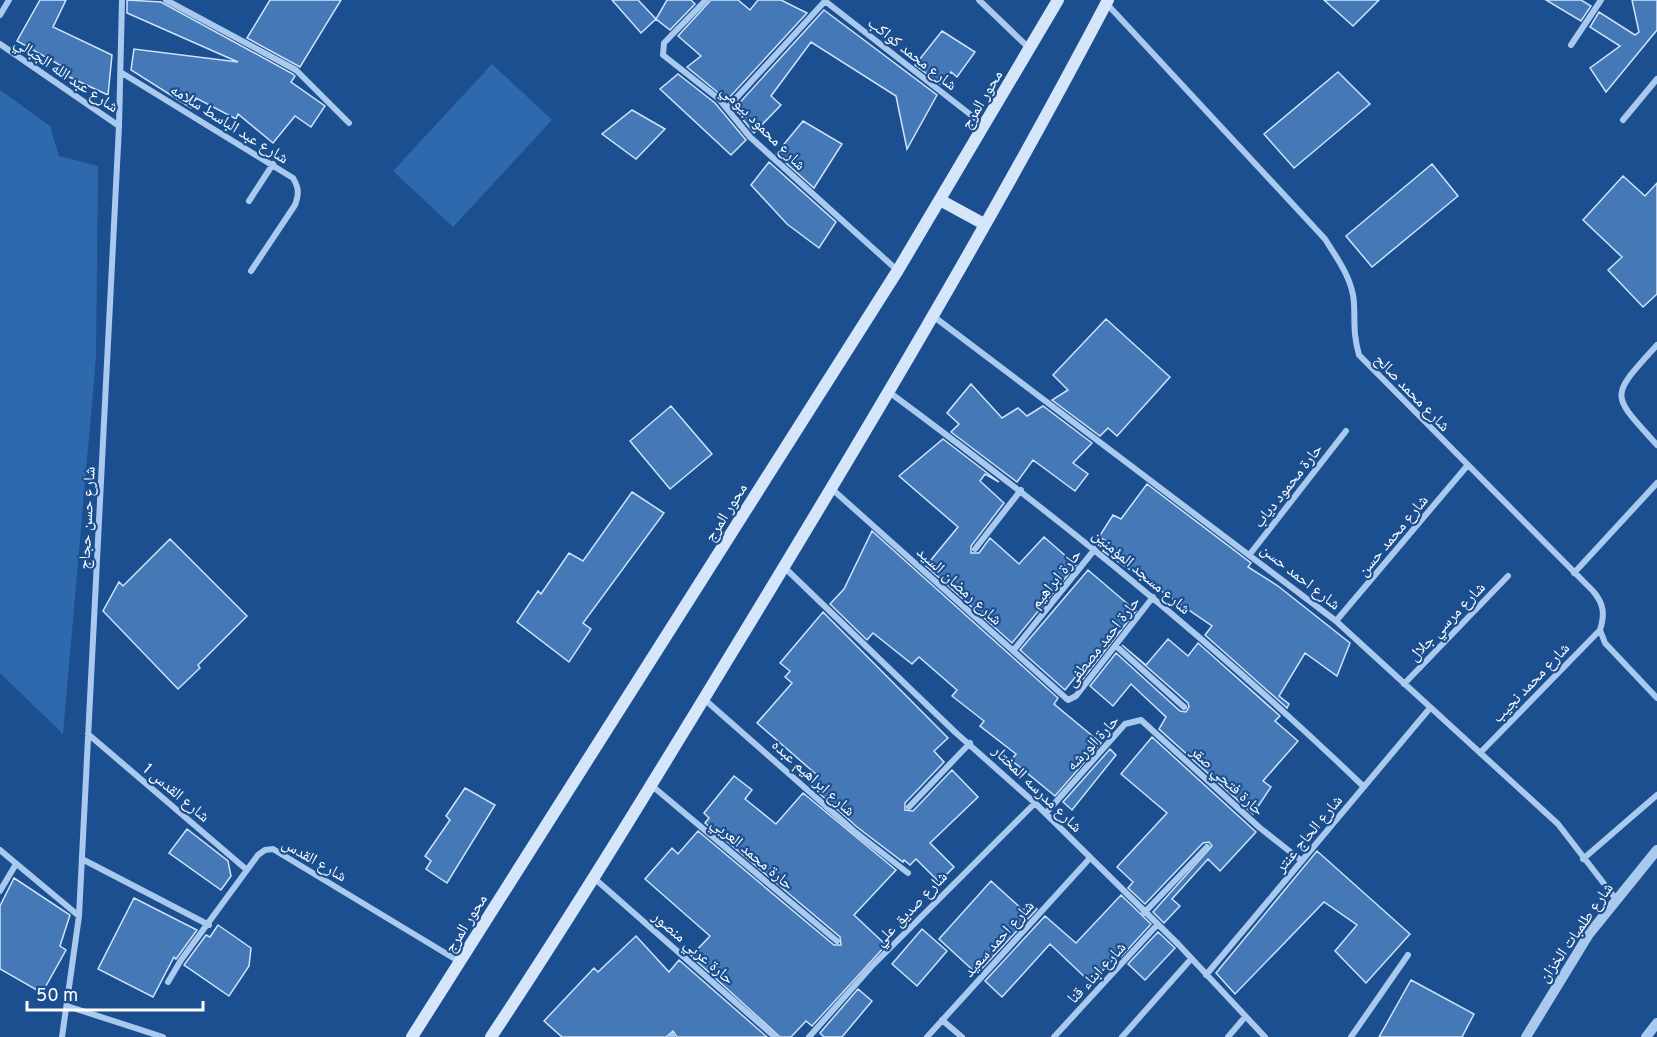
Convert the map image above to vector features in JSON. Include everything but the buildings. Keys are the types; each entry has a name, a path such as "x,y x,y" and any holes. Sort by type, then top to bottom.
{"main road":[{"name":"محور المرج","path":"412,1037 898,270 1058,0"},
{"path":"494,1036 594,879 832,489 933,316 1107,2"},
{"path":"940,200 984,224"}],"street":[{"path":"0,15 9,0"},
{"name":"شارع حسن حجاج","path":"62,1037 79,916 122,73 122,0"},
{"path":"166,0 296,70 349,123"},
{"path":"695,0 701,6 706,0"},
{"path":"727,108 826,0"},
{"name":"شارع محمد كواكب","path":"826,0 985,126"},
{"path":"979,0 1030,50"},
{"path":"1570,45 1601,0"},
{"name":"شارع محمد صالح","path":"1107,2 1325,239 1343,267 1354,301 1353,333 1359,355 1602,602 1604,618 1600,630"},
{"name":"شارع محمود بيومي","path":"701,6 664,43 663,55 727,108 750,136 898,270"},
{"name":"شارع عبد الله الجبالي","path":"0,44 119,126"},
{"name":"شارع عبد الباسط سلامه","path":"122,73 293,178 298,186 299,196 251,271"},
{"path":"1623,120 1657,79"},
{"path":"249,201 273,164"},
{"name":"شارع احمد حسن","path":"933,316 1336,621 1558,824 1615,898"},
{"path":"1657,345 1623,383 1620,396 1624,409 1657,445"},
{"name":"شارع مسجد المؤمنين","path":"889,392 1021,490 1153,597 1305,730 1364,787"},
{"name":"حارة محمود دياب","path":"1250,554 1346,431"},
{"name":"شارع محمد حسن","path":"1336,621 1467,466"},
{"path":"1574,573 1657,483"},
{"name":"شارع رمضان السيد","path":"832,489 1064,699 1071,700"},
{"path":"975,549 1021,490"},
{"name":"حارة ابراهيم","path":"1013,651 1095,549"},
{"name":"شارع مدرسه المختار","path":"784,567 955,732 1035,802 1265,1037"},
{"name":"شارع مرسي جلال","path":"1404,684 1508,576"},
{"name":"حارة احمد مصطفى","path":"1071,700 1153,597"},
{"path":"1600,630 1605,643 1657,698"},
{"name":"شارع محمد نجيب","path":"1480,753 1600,630"},
{"path":"1116,646 1184,707"},
{"name":"شارع ابراهيم عبده","path":"703,699 854,831 908,873"},
{"name":"شارع الحاج عنتر","path":"1206,975 1430,708"},
{"name":"حارة الورشه","path":"1046,813 1125,724 1136,719"},
{"name":"حارة فتحي صقر","path":"1136,719 1145,722 1260,828 1302,861"},
{"name":"شارع القدس 1","path":"88,734 247,870"},
{"path":"909,807 970,743"},
{"name":"حارة محمد العربي","path":"651,785 837,941"},
{"path":"1583,859 1657,795"},
{"name":"شارع صديق علي","path":"809,1037 952,884 1035,802"},
{"path":"1144,913 1207,847"},
{"name":"شارع القدس","path":"168,982 181,960 209,925 258,855 265,849 273,849 460,962"},
{"path":"0,850 79,916"},
{"name":"شارع طلمبات الخزان","path":"1526,1037 1564,971 1615,898 1657,850"},
{"name":"شارع احمد سعيد","path":"927,1037 1090,858"},
{"path":"82,859 209,925"},
{"path":"0,891 16,864"},
{"name":"حارة عربي منصور","path":"594,879 775,1037"},
{"name":"شارع ابناء قنا","path":"1054,1037 1157,925"},
{"path":"1351,1037 1408,955"},
{"path":"1122,1037 1191,959"},
{"path":"67,1006 163,1037"},
{"path":"1228,1037 1245,1017"},
{"path":"942,1020 962,1037"},
{"path":"1646,1037 1657,1025"}],"shaded area":[{"path":"492,64 552,120 453,227 393,171"},
{"path":"0,90 50,126 59,156 98,166 96,357 63,734 0,673"}]}
